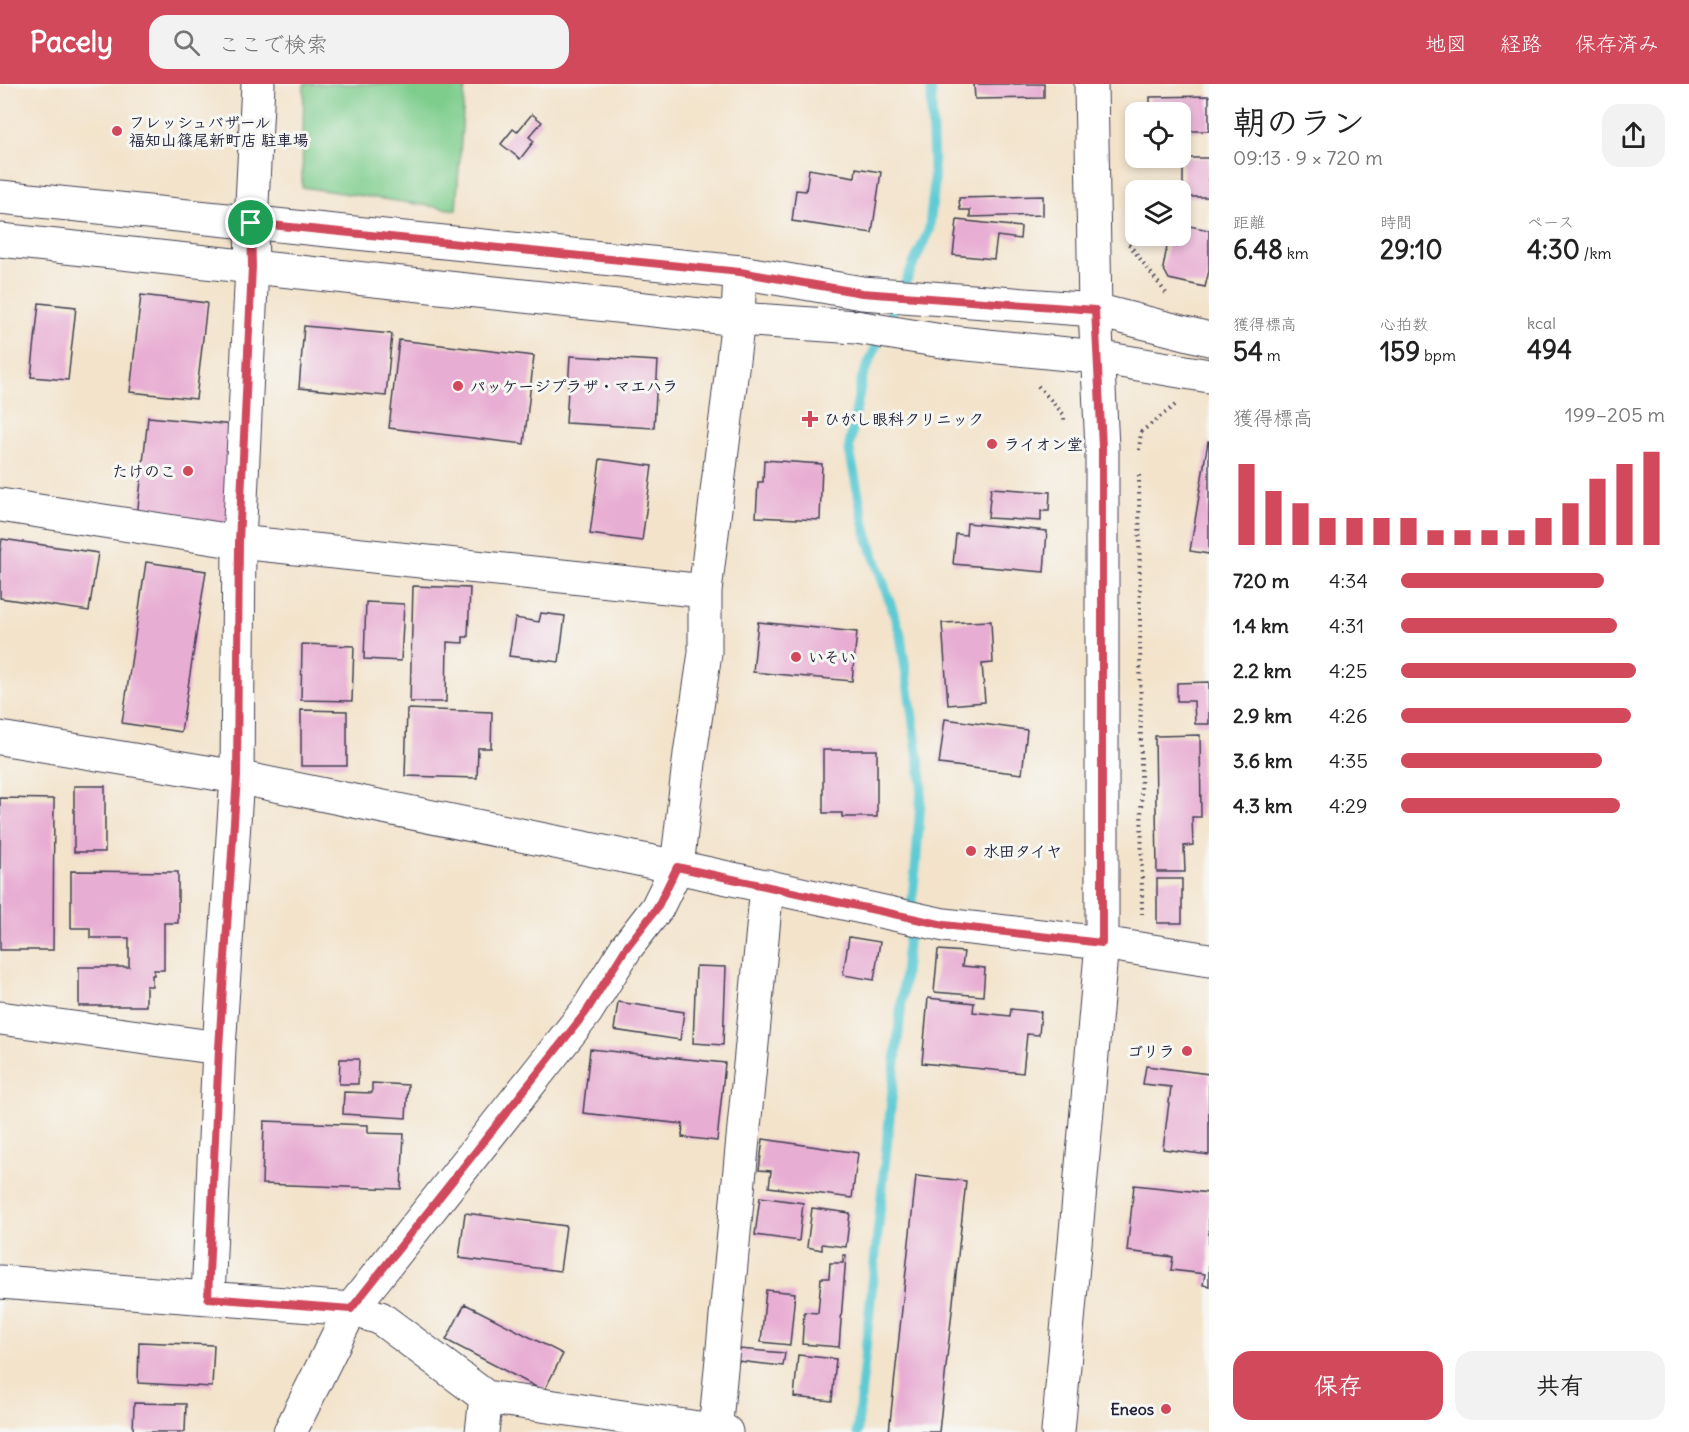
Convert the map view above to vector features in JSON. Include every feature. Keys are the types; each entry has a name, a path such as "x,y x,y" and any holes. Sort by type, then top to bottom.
{"street":[{"path":"208,1298 219,1048 237,777 239,542 258,84"},
{"path":"1058,1432 1102,943 1102,447 1095,310 1090,84"},
{"path":"0,197 740,272 862,293 1095,310 1209,339"},
{"path":"0,240 738,319 856,327 948,342 1097,357 1209,376"},
{"path":"290,1432 351,1309 586,1012 626,948 657,908 677,867 705,653 705,591 738,319 740,272"},
{"path":"0,505 239,542 705,591"},
{"path":"0,738 237,777 677,867 944,925 1102,943 1209,960"},
{"path":"0,1282 351,1309 380,1318 486,1397 719,1432 766,886"},
{"path":"0,1018 219,1048"},
{"path":"482,1432 486,1397"}],"path":[{"path":"1130,246 1168,297"},
{"path":"1032,380 1064,415 1065,426"},
{"path":"1139,458 1141,432 1176,404"},
{"path":"1139,470 1142,914"}],"green space":[{"path":"304,84 465,84 456,210 302,187"}],"building":[{"path":"974,84 1044,84 1044,98 975,99"},
{"path":"1209,96 1209,131 1191,131 1191,102 1150,102 1150,97"},
{"path":"532,114 542,122 529,137 534,141 520,159 501,144 513,129 517,132"},
{"path":"1191,158 1209,158 1209,197 1191,197 1191,180 1183,180 1183,168 1191,168"},
{"path":"856,168 881,172 872,233 792,221 796,190 806,191 809,169 855,177"},
{"path":"1043,196 1043,215 970,217 970,210 960,210 959,198"},
{"path":"957,220 1021,227 1020,239 997,236 994,259 953,255"},
{"path":"1191,226 1209,230 1209,271 1205,287 1169,279 1163,268 1167,246 1191,246"},
{"path":"141,295 207,303 196,399 130,392"},
{"path":"39,303 76,307 68,380 31,377"},
{"path":"304,326 392,334 386,396 299,388"},
{"path":"399,340 534,356 524,444 389,428"},
{"path":"570,356 658,361 654,428 566,423"},
{"name":"たけのこ","path":"148,417 234,425 232,528 137,517"},
{"path":"1209,441 1209,554 1190,551"},
{"path":"600,459 652,466 642,541 590,534"},
{"path":"764,460 822,464 820,520 756,517 758,482 763,482"},
{"path":"991,488 1050,492 1049,511 1041,511 1041,521 988,518"},
{"path":"967,523 1047,531 1044,572 953,564 956,534 966,535"},
{"path":"2,539 98,553 89,611 0,598"},
{"path":"146,562 206,571 181,732 122,723"},
{"path":"413,586 470,588 468,637 463,637 463,643 447,642 446,702 410,702"},
{"path":"366,602 404,604 401,661 364,659"},
{"path":"541,613 565,616 559,662 509,656 515,618 539,622"},
{"path":"991,621 993,663 982,664 985,702 948,705 942,623"},
{"path":"758,622 857,632 852,681 753,672"},
{"path":"302,644 354,646 352,701 301,700"},
{"path":"1209,682 1209,724 1195,724 1194,701 1177,701 1177,683"},
{"path":"407,709 492,712 491,748 478,748 477,778 405,776"},
{"path":"301,710 347,711 347,766 301,766"},
{"path":"945,719 1027,730 1022,774 939,764"},
{"path":"1200,735 1201,817 1192,817 1193,845 1184,846 1185,872 1157,872 1155,736"},
{"path":"823,750 877,750 877,817 842,817 842,813 823,813"},
{"path":"74,786 105,786 105,852 74,852"},
{"path":"0,798 54,799 53,950 0,950"},
{"path":"71,871 178,872 178,923 164,923 164,970 154,970 152,986 146,986 146,1006 79,1006 79,967 129,967 129,938 90,938 90,928 71,928"},
{"path":"1157,879 1182,879 1182,923 1157,923"},
{"path":"849,937 880,942 874,980 843,975"},
{"path":"938,950 964,952 962,966 985,968 983,996 934,992"},
{"path":"696,966 726,967 723,1045 693,1043"},
{"path":"928,998 974,1003 973,1012 1010,1016 1011,1009 1041,1012 1039,1035 1027,1034 1023,1073 922,1063"},
{"path":"618,1002 684,1012 680,1040 614,1030"},
{"path":"590,1049 725,1063 717,1141 682,1137 683,1124 583,1113"},
{"path":"340,1059 359,1059 358,1084 339,1084"},
{"path":"1146,1066 1209,1074 1209,1155 1163,1149 1171,1087 1143,1084"},
{"path":"372,1083 408,1085 406,1118 343,1114 344,1092 372,1093"},
{"path":"264,1121 368,1125 368,1133 404,1134 401,1189 262,1184"},
{"path":"763,1139 858,1153 852,1198 769,1187 771,1171 759,1170"},
{"path":"916,1176 966,1181 939,1432 889,1432"},
{"path":"1134,1185 1209,1193 1209,1286 1203,1285 1205,1274 1171,1270 1173,1257 1127,1251"},
{"path":"760,1197 803,1203 799,1241 755,1235"},
{"path":"812,1208 850,1213 846,1247 822,1244 822,1250 807,1247"},
{"path":"465,1213 566,1226 560,1271 459,1258"},
{"path":"843,1255 846,1255 839,1347 802,1344 804,1312 818,1313 821,1278 829,1278 830,1263 843,1263"},
{"path":"766,1290 795,1293 790,1345 761,1342"},
{"path":"465,1304 563,1354 544,1391 446,1340"},
{"path":"139,1342 214,1345 212,1387 138,1383"},
{"path":"739,1349 785,1353 783,1366 738,1361"},
{"path":"798,1355 836,1359 832,1401 794,1397"},
{"path":"134,1403 186,1404 185,1432 133,1432"}],"waterway":[{"path":"857,1432 916,863 922,782 900,632 866,532 849,448 862,378 929,230 934,188 931,84"}],"place":[{"name":"フレッシュバザール 福知山篠尾新町店 駐車場","path":"117,131"},
{"name":"パッケージプラザ・マエハラ","path":"458,386"},
{"name":"ひがし眼科クリニック","path":"810,419"},
{"name":"ライオン堂","path":"992,444"},
{"name":"たけのこ","path":"188,471"},
{"name":"いそい","path":"796,657"},
{"name":"水田タイヤ","path":"971,851"},
{"name":"ゴリラ","path":"1187,1051"},
{"name":"Eneos","path":"1166,1409"}],"route":[{"path":"251,223 740,272 862,293 1095,310 1102,447 1102,943 944,925 677,867 657,908 626,948 586,1012 351,1309 208,1298 219,1048 237,777 239,542 252,267 251,223"}]}
